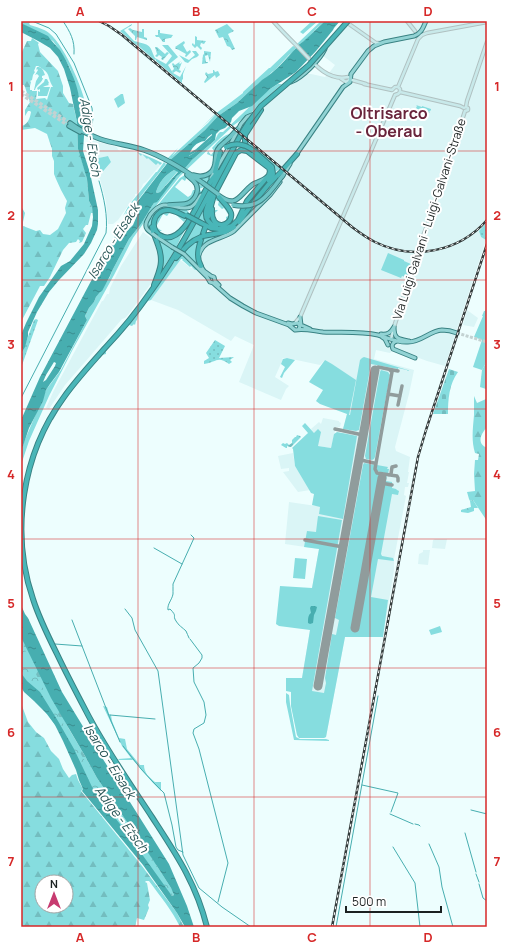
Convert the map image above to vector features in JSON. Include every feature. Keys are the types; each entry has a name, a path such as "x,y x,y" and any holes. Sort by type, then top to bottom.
{"highway":[{"path":"297,154 233,226 223,230 215,230 204,223 186,216 173,211 167,210 162,211 154,219 154,228 159,234 165,237 170,237 180,232 188,223 216,174 217,172 256,109 297,74 348,21"},
{"path":"249,152 246,146 245,135 261,110"},
{"path":"206,927 198,896 182,864 100,737 48,637 30,591 24,562 22,511 29,472 38,443 48,422 71,388 132,317 171,262 188,234 247,122"},
{"path":"71,125 88,136 98,140 151,155 203,184 227,203 233,205 245,206 260,202 267,196 283,175"},
{"path":"216,162 216,152 218,148 238,129"},
{"path":"188,175 207,175 214,169 220,152 233,144 240,144 247,146 254,151 273,168 273,174 268,185"},
{"path":"171,262 186,246 195,240 202,236 225,232 234,227 241,216 247,201 268,176 270,172 269,168 245,150 241,150 235,154 214,196 204,223 198,252 201,266"},
{"path":"21,506 24,484 30,460 51,413 69,387 130,316 153,285 180,244 217,172 220,152"},
{"path":"230,155 207,205 206,215 211,224 222,228 228,226 241,216"},
{"path":"169,205 188,203 195,198 197,186 188,175"},
{"path":"218,196 228,201 235,201 240,198 253,184 266,179 268,176"},
{"path":"212,202 212,215 214,222 222,225 229,222 231,217 230,211 218,196"},
{"path":"153,285 160,268 161,259 160,251 153,232 153,218 159,211 166,209 175,210 186,216"},
{"path":"21,553 28,592 47,638 96,733 181,865 195,896 206,927"}],"main road":[{"path":"274,21 310,60 325,72 340,78 348,77 352,82 392,90 394,87 398,87"},
{"path":"415,31 414,35 376,43 349,24 348,21 325,50 296,80 291,82 269,100 258,114 246,119 238,129 217,172 193,206 185,208 169,205 161,206 155,210 146,222 146,228 153,234 184,254 210,278 214,277 214,282 232,299 256,313 310,329 361,331 404,341 415,341"},
{"path":"407,21 415,31 418,32 486,22"},
{"path":"400,92 398,87 426,21"},
{"path":"407,37 414,36 423,31"},
{"path":"414,36 418,38 418,41"},
{"name":"Via Luigi Galvani - Luigi-Galvani-Straße","path":"391,338 418,248 429,219 487,42"},
{"path":"376,43 368,51 350,79 342,88 283,175 277,187 233,232 227,236 209,242 204,246 199,255 201,266 210,278 210,282 214,282 229,295 246,306 287,323 320,332 352,332 380,335 390,332 394,327"},
{"path":"372,48 381,43"},
{"path":"340,78 344,83 350,79"},
{"path":"392,90 394,95"},
{"path":"297,326 394,95 400,92 465,108"},
{"path":"287,323 293,323 300,317"},
{"path":"300,317 301,325 310,329"},
{"path":"394,327 394,334 397,338 415,341"},
{"path":"415,358 394,350 392,348 392,344 395,342 420,340 438,331 447,330 457,333"},
{"path":"380,335 388,345"},
{"path":"391,338 403,342"}],"shaded area":[{"path":"350,21 487,21 487,218 476,229 479,231 481,237 486,240 445,366 395,349 390,353 376,350 374,359 414,370 395,447 396,451 410,457 407,483 409,483 408,487 405,487 404,495 406,496 394,559 394,570 383,637 345,637 326,737 299,738 297,735 291,704 291,692 302,678 310,630 305,628 319,549 285,544 289,502 330,508 343,429 347,414 325,360 320,365 282,358 283,359 275,377 289,386 281,400 239,382 254,345 235,336 231,341 178,310 151,300 180,260 191,268 201,265 203,251 208,245 230,237 278,188 289,170 283,167 246,136 253,124 261,115 261,111 269,102 304,74 325,77 329,73 335,65 322,55"},
{"path":"120,31 193,92 191,94 154,63 152,63 117,33"},
{"path":"91,140 117,147 118,150 121,151 122,149 137,152 162,163 143,184 118,220 113,224 108,224 106,202 100,179 98,178 111,162 108,156 94,159"},
{"path":"143,232 154,240 158,247 160,257 156,276 128,315 122,319 65,385 49,409 46,408 54,390 102,301 107,294 109,294 110,288 121,266"},
{"path":"467,310 478,318 474,327 463,325"},
{"path":"323,418 339,421 341,423 340,427 336,427 331,448 318,446 314,433 311,429 319,422 321,424"},
{"path":"293,453 295,466 310,490 298,492 283,472 289,471 289,468 281,469 278,456"},
{"path":"447,539 445,549 432,548 433,540"},
{"path":"423,550 430,550 428,565 418,564 419,554 423,552"}],"green space":[{"path":"21,21 30,21 30,25 49,33 62,49 74,72 83,96 88,118 86,132 84,130 86,117 83,115 83,106 70,68 61,52 53,41 21,23"},
{"path":"312,21 318,21 303,34 300,32"},
{"path":"321,21 325,21 306,40 298,45 297,44"},
{"path":"132,24 124,30 134,41 138,42 136,45 120,31"},
{"path":"227,24 234,31 228,34 235,49 232,50 227,46 223,37 219,38 215,30"},
{"path":"130,28 142,32 142,29 144,29 144,37 147,38 147,40 137,37 135,40 135,36 128,29"},
{"path":"158,30 160,30 160,33 173,35 171,38 165,39 165,42 163,42 155,35 158,35"},
{"path":"195,36 197,37 197,40 206,41 204,44 201,43 201,50 197,46 195,48 192,45 193,43 194,45 195,44"},
{"path":"32,38 39,43 40,52 58,71 63,86 63,93 69,103 73,104 77,122 78,149 87,179 89,201 93,213 91,213 88,225 86,225 83,229 86,233 82,242 79,243 80,241 78,239 76,242 69,243 63,250 50,277 44,286 40,286 21,320 21,206 25,213 23,226 36,231 40,230 43,234 50,235 58,229 66,213 65,208 67,201 54,174 52,149 47,134 35,128 21,130 22,126 26,124 31,112 28,111 25,116 25,110 30,102 24,85 21,85 21,53 27,41 31,41","holes":["36,66 47,73 53,87 51,87 47,100 45,98 36,99 37,91 30,90 30,81 32,80"]},
{"path":"184,41 185,43 183,45 187,52 190,50 191,52 186,57 186,54 175,49 175,47"},
{"path":"138,42 148,45 151,48 155,58 166,64 172,56 162,45 168,45 178,57 168,65 173,73 180,77 186,66 182,83 156,61 156,59 155,60 136,44"},
{"path":"293,46 296,47 293,52 264,80 255,86 237,103 218,116 205,130 169,161 168,160 171,157 167,160 178,148 172,156 217,113 200,129 215,114 243,93"},
{"path":"155,47 165,54 167,52 169,53 163,60 159,55 157,57 155,56 157,54"},
{"path":"192,51 196,51 199,55 188,63 185,62 179,55 189,60 195,55"},
{"path":"204,51 211,52 210,62 208,55 205,56 206,62 208,63 202,64 204,54"},
{"path":"181,61 179,63 180,64 182,62 179,70 181,71 180,73 176,71 173,73 172,71 174,69 172,64 173,63 175,65"},
{"path":"37,67 43,69 42,70 45,75 42,76 42,80 34,90 39,76 37,74 35,75 38,70 36,70"},
{"path":"213,70 215,72 218,71 220,75 216,78 215,75 205,83 204,82 207,77 205,74 206,72 208,74 213,73"},
{"path":"45,79 47,79 49,85 43,87 50,87 47,96 38,96 38,91 40,92 40,89 38,90 37,88 44,82"},
{"path":"278,84 282,84 252,112 234,125 180,176 133,238 49,396 29,441 21,465 21,452 24,442 46,390 61,370 87,320 85,316 89,308 110,277 129,239 141,224 154,203 192,160 215,140 220,132 223,132 260,97"},
{"path":"123,94 125,103 118,108 114,99"},
{"path":"416,105 431,109 431,111 429,111 429,115 415,108 417,106"},
{"path":"233,133 220,144 215,159 211,165 214,157 207,154 208,151 211,155 214,151 212,148 219,140 226,135"},
{"path":"245,139 281,168 274,173 254,152 253,153 248,149"},
{"path":"142,154 162,163 160,165 158,163 156,165"},
{"path":"108,156 111,162 99,176 94,159"},
{"path":"164,162 166,164 124,219 123,218 131,205 123,216 129,205"},
{"path":"226,166 206,206 207,220 205,225 197,223 204,227 202,236 180,251 189,236 195,222"},
{"path":"174,170 178,171 160,192 157,193 157,188 161,182"},
{"path":"213,170 204,187 199,189 202,191 192,205 175,205 186,204 197,194 194,180 202,186 204,183 195,176 200,177"},
{"path":"185,175 187,177 185,181 182,179 175,187 188,197 191,195 193,190 197,190 192,199 181,204 157,206 180,178"},
{"path":"215,196 223,202 231,215 230,219 224,224 219,224 216,222 213,217 212,210 218,210 213,215 214,218 220,223 226,221 226,217 230,214 218,205 219,201 215,199"},
{"path":"166,206 186,209 190,214 184,222 174,213 170,212 167,216 163,214 156,227 155,219 163,211 176,212 186,218 188,216 181,212 167,209 156,212 153,217 152,224 153,233 147,227 149,219 156,211"},
{"path":"250,214 234,231 214,239 201,248 200,247 203,237 233,229 243,218"},
{"path":"191,220 176,248 158,276 161,268 156,233 171,237"},
{"path":"487,222 486,240 481,237 479,231"},
{"path":"201,238 199,261 209,276 208,278 198,269 195,270 182,260 183,259 181,259 151,300 148,301 139,312 135,325 129,325 106,351 106,354 102,355 69,394 53,420 51,420 62,401 147,299 183,250"},
{"path":"388,253 413,265 407,278 402,276 401,278 381,270"},
{"path":"487,308 487,361 482,370 473,367 482,340 474,337 484,311"},
{"path":"34,320 38,320 21,368 21,356"},
{"path":"215,340 225,346 219,358 234,357 230,360 232,362 229,364 222,360 216,360 204,364 204,361 209,358 206,353"},
{"path":"364,357 411,371 371,364 359,430 343,429 347,414 320,404 316,401 323,390 309,382 325,360 356,380 350,415 360,360"},
{"path":"287,358 295,360 284,373 282,378 280,377 285,367 281,364 283,359"},
{"path":"487,361 487,427 481,435 481,441 487,448 487,521 473,500 470,501 467,492 475,491 475,460 478,460 479,454 475,453 473,443 474,396 477,403 486,399 486,389 480,387 482,370"},
{"path":"449,369 458,372 451,387 448,414 433,414"},
{"path":"381,370 388,372 390,375 375,457 372,460 366,459 365,456"},
{"path":"305,423 314,433 318,429 321,432 318,446 331,448 334,434 337,432 357,436 343,519 319,514 320,507 312,505 314,494 311,493 295,466 292,448 308,433 302,426"},
{"path":"297,435 301,437 291,447 287,446 286,448 281,445 283,443 287,443 289,445"},
{"path":"364,463 375,465 375,472 387,475 386,481 392,482 392,488 399,491 398,495 392,494 381,554 382,556 393,558 394,561 378,559 371,597 388,600 383,637 345,637 326,737 299,738 297,735 291,706 291,692 286,691 286,678 302,678 310,630 279,626 276,624 280,586 312,588 319,549 304,547 307,531 316,532 318,516 342,520 312,691 324,693 332,634 336,635 339,620 335,618"},
{"path":"377,465 388,467 388,474 377,471"},
{"path":"473,500 478,508 474,508 474,511 468,513 461,512 461,510 471,507 470,501"},
{"path":"295,558 307,559 305,579 293,578"},
{"path":"440,626 442,632 431,635 429,630"},
{"path":"21,636 69,729 97,778 153,860 174,895 172,896 163,884 84,769 21,673"},
{"path":"21,641 41,685 97,782 99,782 114,807 156,863 156,866 173,892 169,895 106,814 62,733 21,682"},
{"path":"286,693 289,695 296,737 300,739 326,739 329,741 294,740 286,702"},
{"path":"21,703 28,722 36,732 44,738 51,751 59,759 69,778 76,774 83,789 81,791 142,866 177,913 184,927 180,927 162,898 149,881 146,881 150,900 148,905 149,908 144,920 137,918 135,927 21,927"},
{"path":"103,706 107,707 109,714 111,715 119,738 125,739 127,749 140,765 144,765 146,773 155,782 161,782 161,791 133,760 118,759 131,758 122,746"}],"water":[{"path":"325,21 340,21 316,51 296,72 270,89 252,106 239,111 225,128 216,134 215,140 192,160 177,176 157,202 154,203 141,224 129,239 102,291 89,308 85,316 87,320 59,372 46,390 43,401 29,428 21,452 21,420 40,377 124,219 169,161 205,130 218,116 237,103 276,69 298,45 308,38","holes":["212,134 212,138 210,140 189,156 194,146 205,141","174,170 178,172 160,192 157,193 157,188 165,177","134,217 136,218 133,225 125,233 129,222","54,362 56,363 46,380 43,382"]},
{"path":"21,23 48,36 60,50 72,73 83,106 85,121 83,151 90,173 98,210 98,224 91,243 84,254 49,292 37,312 28,332 25,347 21,354 21,335 39,297 61,266 70,261 84,244 92,226 93,217 92,207 89,201 87,179 78,149 77,122 70,88 64,69 58,57 50,48 21,32"},
{"path":"21,605 62,692 169,864 187,906 194,927 185,927 177,913 143,865 82,791 83,789 76,770 55,725 47,714 24,692 21,687 21,673 27,681 40,692 58,721 74,749 93,789 172,896 174,895 153,860 97,778 51,698 21,637"},
{"path":"311,606 317,607 313,623 310,624 308,623 308,620 311,613"}],"waterway":[{"name":"Adige - Etsch","path":"32,21 49,28 56,34 74,63 92,108 93,118 91,133"},
{"path":"63,21 72,36 74,54"},
{"name":"Isarco - Eisack","path":"186,156 197,150 214,135"},
{"name":"Adige - Etsch","path":"90,137 91,153 97,173"},
{"name":"Adige - Etsch","path":"21,398 106,233 105,207 99,181"},
{"path":"189,638 186,631 175,619 174,613 170,609 168,610 168,608 173,594 173,584 194,538 191,535"},
{"path":"154,548 182,564"},
{"path":"125,609 132,618 135,630 158,671 183,855 199,888 222,907 251,927"},
{"path":"72,620 120,742"},
{"path":"190,639 202,655 199,663 193,668 194,682 204,702 206,715 204,723 194,729 193,733 199,749 228,863 218,902"},
{"path":"55,644 82,646"},
{"path":"336,927 378,696"},
{"path":"110,715 155,719"},
{"path":"123,746 141,769 164,793 176,847 178,850 183,852"},
{"path":"362,785 398,793 391,812"},
{"path":"471,810 487,814"},
{"path":"390,814 413,824"},
{"path":"415,824 420,826"},
{"path":"465,833 476,872"},
{"path":"429,844 439,867 442,887 453,927"},
{"path":"393,847 415,883 420,927"},
{"path":"476,874 479,882"},
{"path":"479,884 483,898 487,901"}],"taxiway":[{"path":"375,370 378,367 398,371"},
{"path":"390,370 392,372 375,469 377,473 397,476 398,481"},
{"path":"398,405 402,386"},
{"path":"388,394 400,396"},
{"path":"335,429 363,435"},
{"path":"359,456 361,460 376,464"},
{"path":"389,475 391,474 392,467 396,466"},
{"path":"381,483 392,485"},
{"path":"305,540 343,547"}],"runway":[{"path":"318,686 375,370"},
{"path":"355,628 382,478"}],"tunnel":[{"path":"21,91 70,123"},
{"path":"21,94 69,126"},
{"path":"457,333 487,342"}],"railway":[{"path":"99,21 122,35 352,227 375,242 390,248 405,251 420,252 435,250 463,240 476,231 487,220"},
{"path":"332,927 418,457 487,244"}],"district":[{"name":"Oltrisarco - Oberau","path":"389,122"}]}
